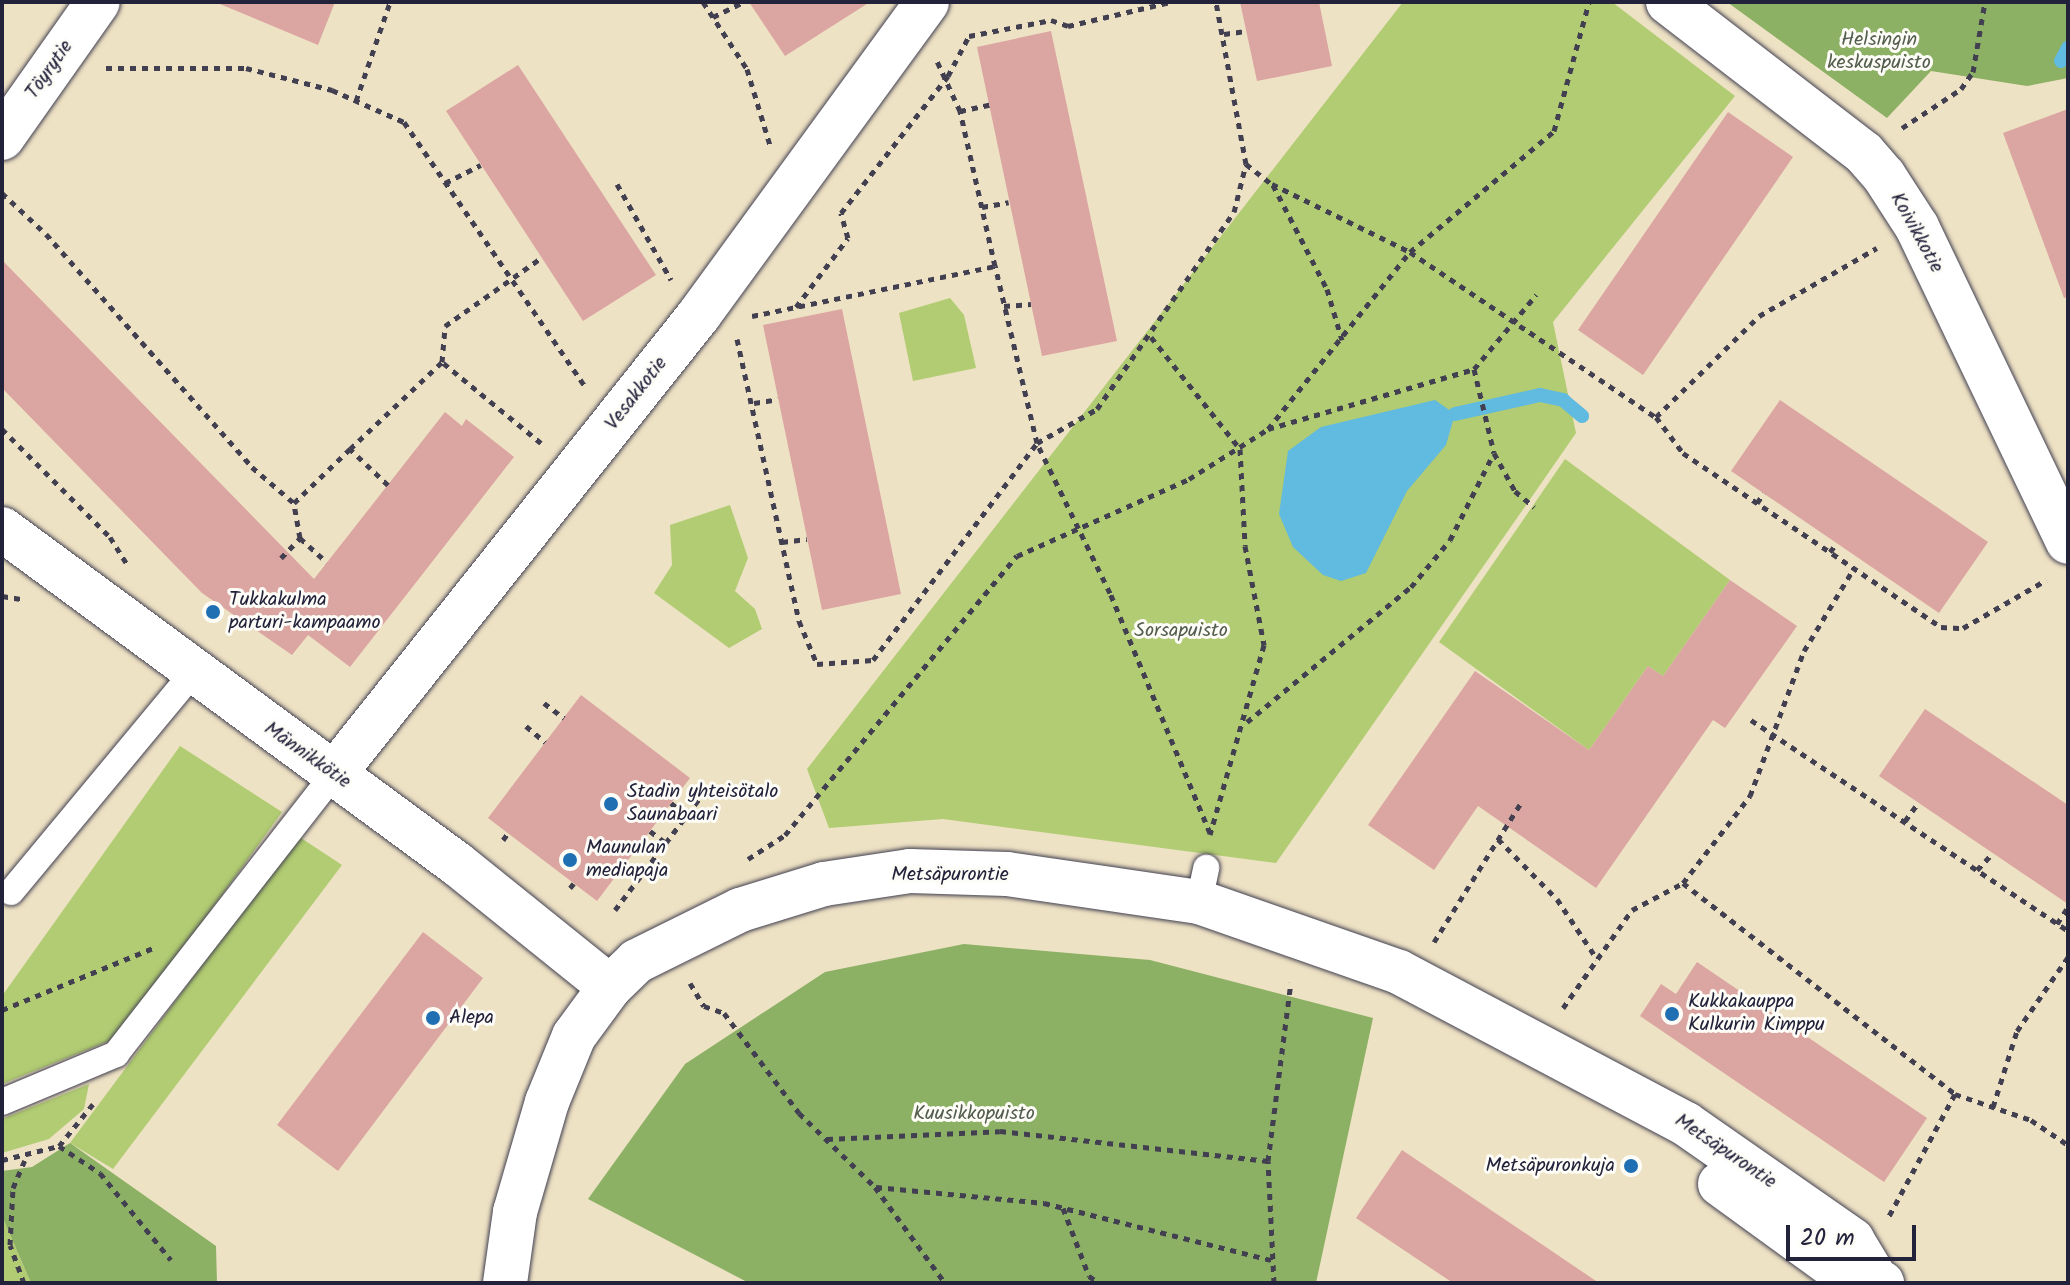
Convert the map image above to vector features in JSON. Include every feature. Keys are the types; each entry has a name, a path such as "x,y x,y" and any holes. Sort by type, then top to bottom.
{"street":[{"name":"Töyrytie","path":"2,138 98,2"},
{"name":"Koivikkotie","path":"1668,2 1864,153 1917,227 2062,558"},
{"name":"Vesakkotie","path":"333,775 620,417 916,16"},
{"name":"Männikkötie","path":"2,529 333,775 610,987"},
{"name":"Metsäpurontie","path":"505,1283 515,1212 547,1102 574,1036 610,987 667,945 824,884 910,871 1202,885 1454,996 1594,1079 1616,1113 1833,1266 1879,1281"}],"lane":[{"path":"11,892 193,673"},
{"path":"2,1102 116,1054 210,926 333,775"}],"path":[{"path":"356,101 390,2"},
{"path":"703,2 747,69 774,160"},
{"path":"713,17 744,2"},
{"path":"796,307 848,238 841,213 948,76 969,36 1051,20 1068,26 1170,2"},
{"path":"995,266 745,318 732,335 741,343 782,542 817,664 873,660 1037,443 1097,409 1151,336 1234,212 1246,164 1216,2"},
{"path":"741,864 785,835 1017,556 1078,524 1240,449 1268,429 1410,252 1554,131 1589,2"},
{"path":"1864,153 1961,89 1973,72 1985,2"},
{"path":"916,16 948,76 960,111 1037,443 1078,524 1210,835"},
{"path":"1223,34 1246,31"},
{"path":"61,55 86,68 246,68 356,101 404,122 591,395 620,417"},
{"path":"960,111 989,105"},
{"path":"1246,164 1272,184 1410,252 1516,319 1656,417 1683,453 1941,627 1963,628 2062,558"},
{"path":"445,183 481,165"},
{"path":"617,184 667,262 673,288"},
{"path":"1272,184 1327,289 1342,340"},
{"path":"2,193 252,467 294,503 300,538 327,562"},
{"path":"982,207 1009,202"},
{"path":"1656,417 1759,316 1917,227"},
{"path":"294,503 442,362 445,326 509,276 541,258"},
{"path":"1268,429 1474,369 1536,295"},
{"path":"1004,306 1031,304"},
{"path":"1151,336 1240,449 1245,546 1264,645 1246,722 1210,835 1202,885"},
{"path":"442,362 576,472"},
{"path":"1474,369 1494,453 1515,491 1534,507"},
{"path":"754,403 778,399"},
{"path":"2,429 110,537 131,571"},
{"path":"350,449 388,485"},
{"path":"1246,722 1411,587 1450,540 1494,453"},
{"path":"1757,503 1764,493"},
{"path":"281,558 300,538"},
{"path":"782,542 807,539"},
{"path":"1830,552 1837,543"},
{"path":"1561,1010 1632,910 1683,883 1750,796 1804,651 1854,568"},
{"path":"1899,599 1906,590"},
{"path":"544,703 564,718"},
{"path":"1751,720 2068,931"},
{"path":"526,726 545,742"},
{"path":"615,910 699,799"},
{"path":"1429,950 1522,801"},
{"path":"671,803 686,815"},
{"path":"1905,821 1918,803"},
{"path":"650,831 666,843"},
{"path":"503,840 508,833"},
{"path":"1498,839 1557,899 1597,959"},
{"path":"1977,870 1993,853"},
{"path":"1683,883 1955,1094 1993,1107 2067,1143"},
{"path":"2057,924 2068,907"},
{"path":"2,1010 210,926"},
{"path":"667,945 704,1006 724,1013 826,1139 875,1187 945,1283"},
{"path":"1993,1107 2017,1031 2068,957"},
{"path":"1274,1283 1268,1161 1293,966"},
{"path":"2,1160 25,1160 59,1146 114,1078 116,1054"},
{"path":"1884,1225 1955,1094"},
{"path":"826,1139 1000,1131 1268,1161"},
{"path":"59,1146 100,1173 171,1260"},
{"path":"24,1283 10,1245 13,1188 25,1160"},
{"path":"875,1187 1063,1208 1275,1261"},
{"path":"1063,1208 1099,1283"}],"green space":[{"name":"Sorsapuisto","path":"1403,2 1612,2 1735,96 1553,322 1576,433 1531,498 1276,863 943,819 829,828 807,769"},
{"name":"Helsingin keskuspuisto","path":"1727,2 2068,2 2068,78 2027,86 1931,71 1887,118"},
{"path":"950,298 964,315 976,368 913,381 899,313"},
{"path":"1565,459 1730,580 1663,676 1648,666 1589,750 1439,642"},
{"path":"730,505 748,558 735,591 755,609 762,629 729,648 654,593 672,565 670,525"},
{"path":"180,746 282,812 135,1015 109,1041 2,1084 2,996"},
{"path":"298,836 342,865 113,1169 70,1143"},
{"name":"Kuusikkopuisto","path":"964,944 1150,960 1373,1018 1316,1283 749,1283 588,1199 685,1064 825,972"},
{"path":"89,1084 84,1109 49,1139 2,1153 2,1119"},
{"path":"70,1143 216,1246 217,1283 31,1283 2,1216 2,1171 32,1167"},
{"path":"2,1216 31,1283 2,1283"}],"water":[{"path":"1435,400 1455,414 1446,445 1407,491 1366,573 1341,581 1323,575 1293,547 1279,514 1288,451 1321,427"}],"building":[{"path":"215,2 335,2 318,45"},
{"path":"749,2 870,2 785,56"},
{"path":"1240,2 1319,2 1332,66 1257,81"},
{"path":"1051,31 1117,341 1042,356 977,47"},
{"path":"518,65 656,275 583,321 446,111"},
{"path":"2068,109 2068,297 2064,298 2003,133"},
{"path":"1728,112 1793,157 1643,375 1578,330"},
{"path":"2,260 314,579 445,412 462,426 466,419 514,457 350,667 308,635 292,655 202,593 2,388"},
{"path":"842,309 901,594 822,610 763,325"},
{"path":"1780,400 1988,542 1939,613 1731,471"},
{"path":"1730,580 1797,626 1725,728 1713,720 1596,888 1478,806 1434,870 1368,825 1475,671 1589,750 1648,666 1663,676"},
{"path":"581,695 690,778 597,901 488,818"},
{"path":"1925,709 2068,805 2068,904 1879,776"},
{"path":"423,932 483,978 338,1171 277,1125"},
{"path":"1697,962 1927,1118 1884,1182 1640,1016 1661,984 1676,994"},
{"path":"1402,1150 1599,1283 1453,1283 1356,1218"}],"waterway":[{"path":"2061,61 2068,48"},
{"path":"1455,414 1540,395 1563,400 1582,416"}],"place":[{"name":"Tukkakulma parturi-kampaamo","path":"213,612"},
{"name":"Stadin yhteisötalo Saunabaari","path":"611,804"},
{"name":"Maunulan mediapaja","path":"570,860"},
{"name":"Kukkakauppa Kulkurin Kimppu","path":"1672,1014"},
{"name":"Alepa","path":"433,1018"},
{"name":"Metsäpuronkuja","path":"1631,1166"}]}
